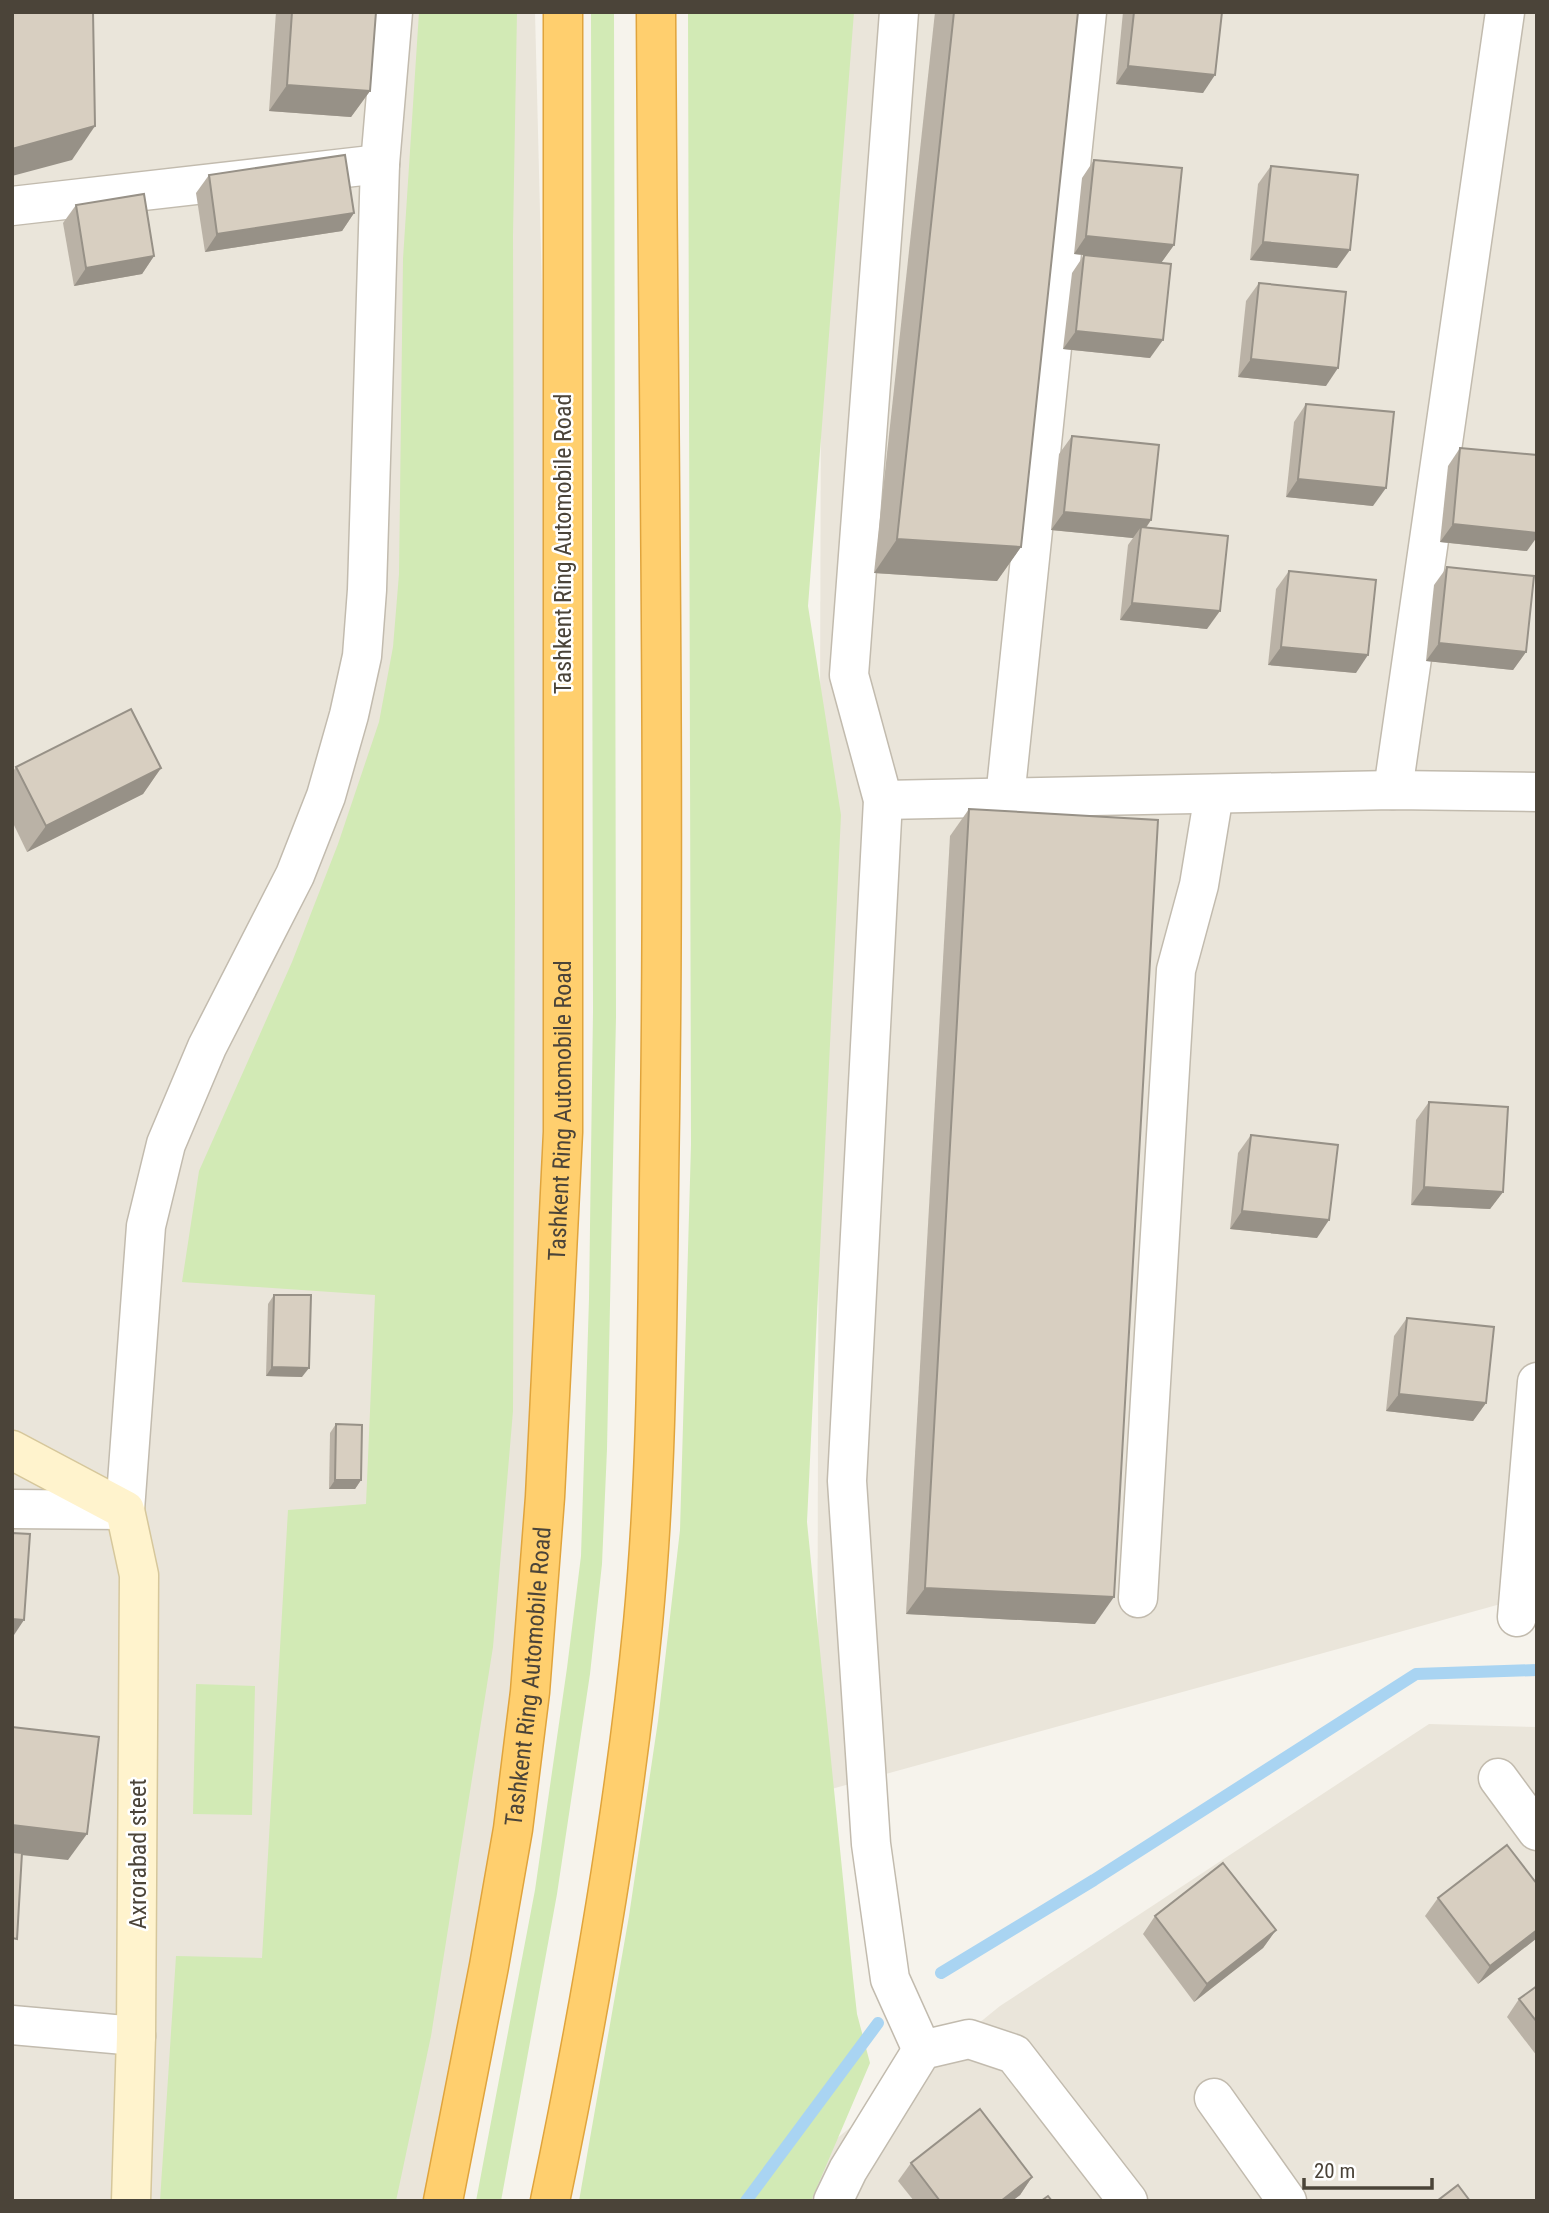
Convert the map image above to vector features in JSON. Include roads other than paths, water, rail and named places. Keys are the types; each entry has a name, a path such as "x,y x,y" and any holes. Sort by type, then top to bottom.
{"highway":[{"name":"Tashkent Ring Automobile Road","path":"443,2201 513,1829 530,1692 545,1497 563,1132 563,12"},
{"path":"550,2201 576,2079 609,1882 634,1699 649,1551 655,1401 662,963 656,12"}],"street":[{"path":"125,1510 146,1226 166,1144 207,1047 295,875 326,796 362,656 367,590 380,164 393,12"},
{"path":"900,12 849,675 883,800 846,1481 870,1844 890,1979 922,2050"},
{"path":"1005,798 1087,12"},
{"path":"1393,790 1506,12"},
{"path":"12,206 380,164"},
{"path":"883,800 1393,790 1537,792"},
{"path":"1138,1598 1176,970 1199,885 1214,794"},
{"path":"1517,1618 1537,1382"},
{"path":"12,1450 125,1510"},
{"path":"12,1509 125,1510"},
{"name":"Axrorаbаd steet","path":"125,1510 139,1575 136,2036 131,2201"},
{"path":"1498,1778 1537,1831"},
{"path":"12,2025 136,2036"},
{"path":"832,2201 848,2170 922,2050 969,2039 1013,2054 1128,2201"},
{"path":"1214,2098 1287,2201"}],"waterway":[{"path":"941,1973 1094,1880 1416,1674 1537,1670"},
{"path":"746,2201 878,2023"}]}
